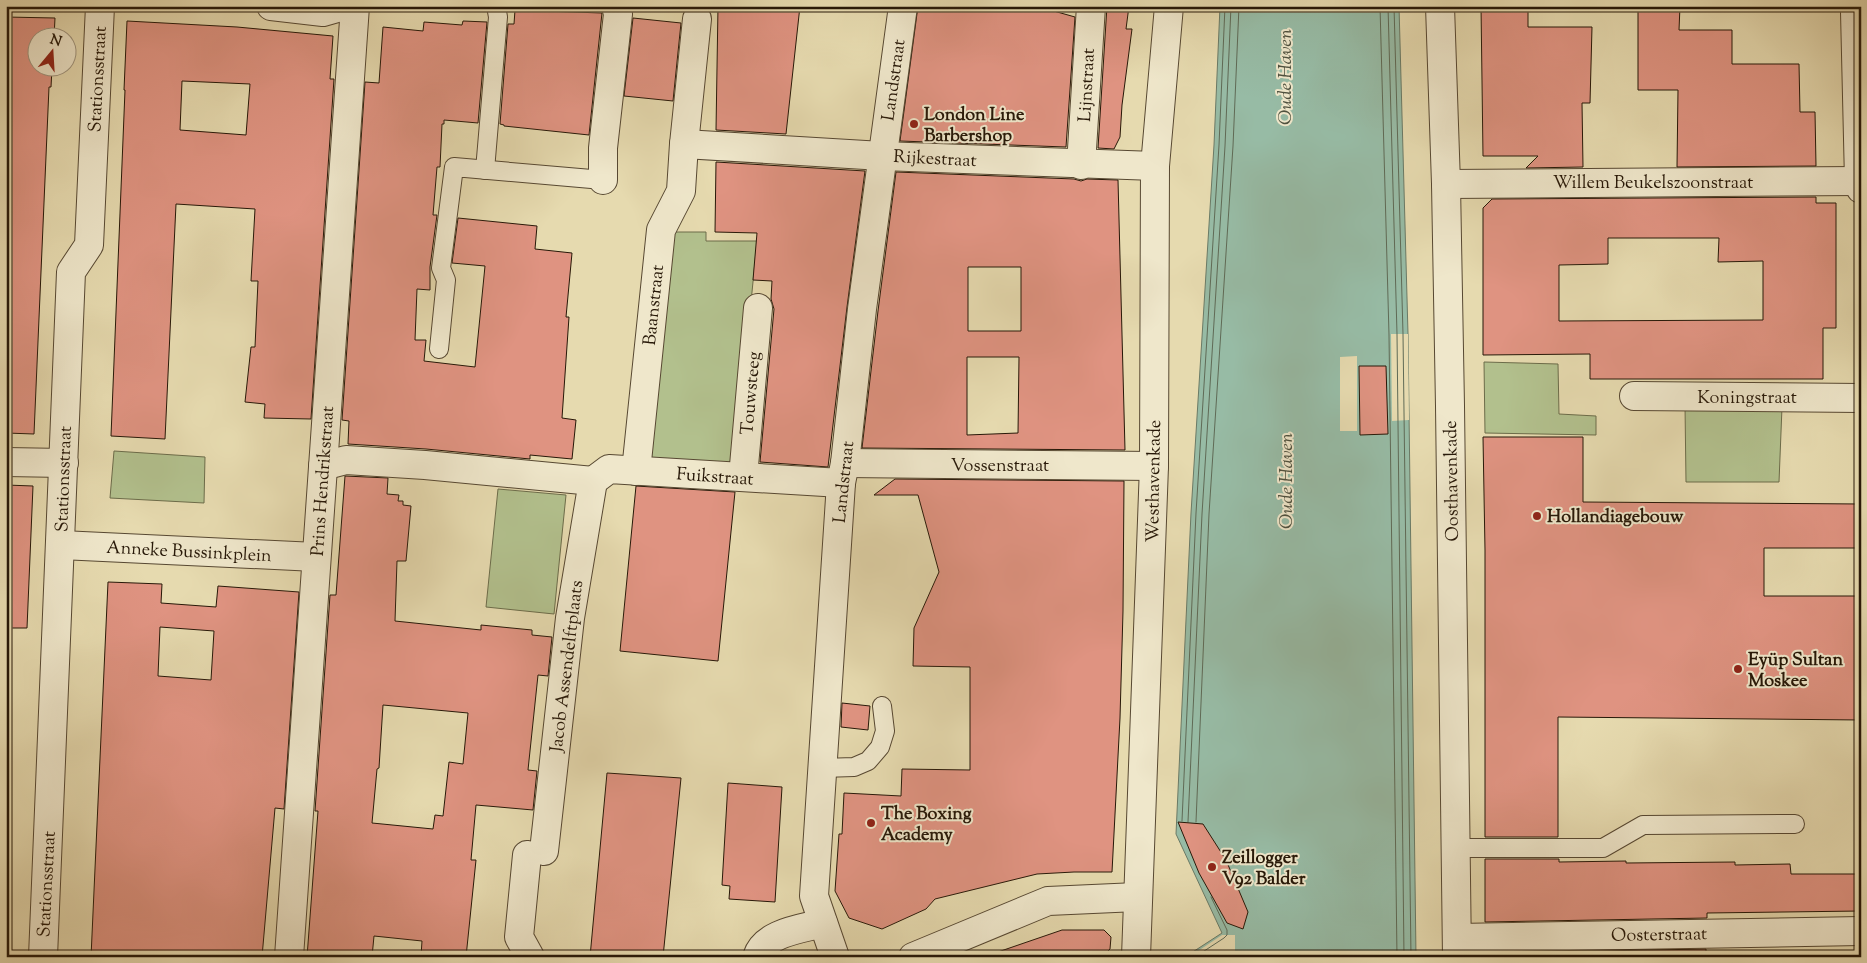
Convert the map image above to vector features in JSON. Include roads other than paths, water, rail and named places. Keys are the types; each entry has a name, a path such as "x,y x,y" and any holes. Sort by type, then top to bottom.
{"street":[{"name":"Stationsstraat","path":"43,957 71,272 89,245 100,6"},
{"path":"271,6 323,12 344,6"},
{"name":"Prins Hendrikstraat","path":"289,957 355,6"},
{"path":"603,180 602,148 618,14 616,6"},
{"name":"Landstraat","path":"835,957 814,896 843,473 862,309 903,6"},
{"name":"Lijnstraat","path":"1082,164 1091,6"},
{"name":"Westhavenkade","path":"1136,957 1154,466 1155,166 1169,6"},
{"name":"Oosthavenkade","path":"1440,6 1446,184 1457,947"},
{"name":"Baanstraat","path":"636,471 661,230 681,191 697,12"},
{"path":"1860,184 1855,12 1861,12"},
{"name":"Rijkestraat","path":"684,144 882,156 1155,166"},
{"name":"Willem Beukelszoonstraat","path":"1446,184 1860,184"},
{"name":"Touwsteeg","path":"742,478 758,308"},
{"name":"Koningstraat","path":"1634,396 1861,398"},
{"path":"323,466 346,460 425,465 592,481"},
{"path":"6,462 64,463"},
{"name":"Vossenstraat","path":"843,473 1154,466"},
{"name":"Fuikstraat","path":"592,481 609,469 742,478 843,473"},
{"name":"Jacob Assendelftplaats","path":"530,957 519,937 535,853 592,481"},
{"name":"Anneke Bussinkplein","path":"61,545 316,557"},
{"path":"913,957 1048,901 1137,897"},
{"path":"758,957 759,952 774,936 823,923"},
{"name":"Oosterstraat","path":"1457,947 1568,946 1861,931"}],"lane":[{"path":"485,170 498,17 496,6"},
{"path":"439,348 446,280 441,268 454,167 603,180"},
{"path":"822,768 854,768 868,761 880,747 884,731 882,706"},
{"path":"1456,848 1602,848 1643,824 1795,824"}],"water":[{"name":"Oude Haven","path":"1220,6 1399,6 1408,334 1416,957 1185,957 1222,933 1176,834 1191,513 1214,145"}],"place":[{"name":"London Line Barbershop","path":"914,124"},
{"name":"Hollandiagebouw","path":"1537,516"},
{"name":"Eyüp Sultan Moskee","path":"1738,669"},
{"name":"The Boxing Academy","path":"871,823"},
{"name":"Zeillogger V92 Balder","path":"1212,867"}]}
